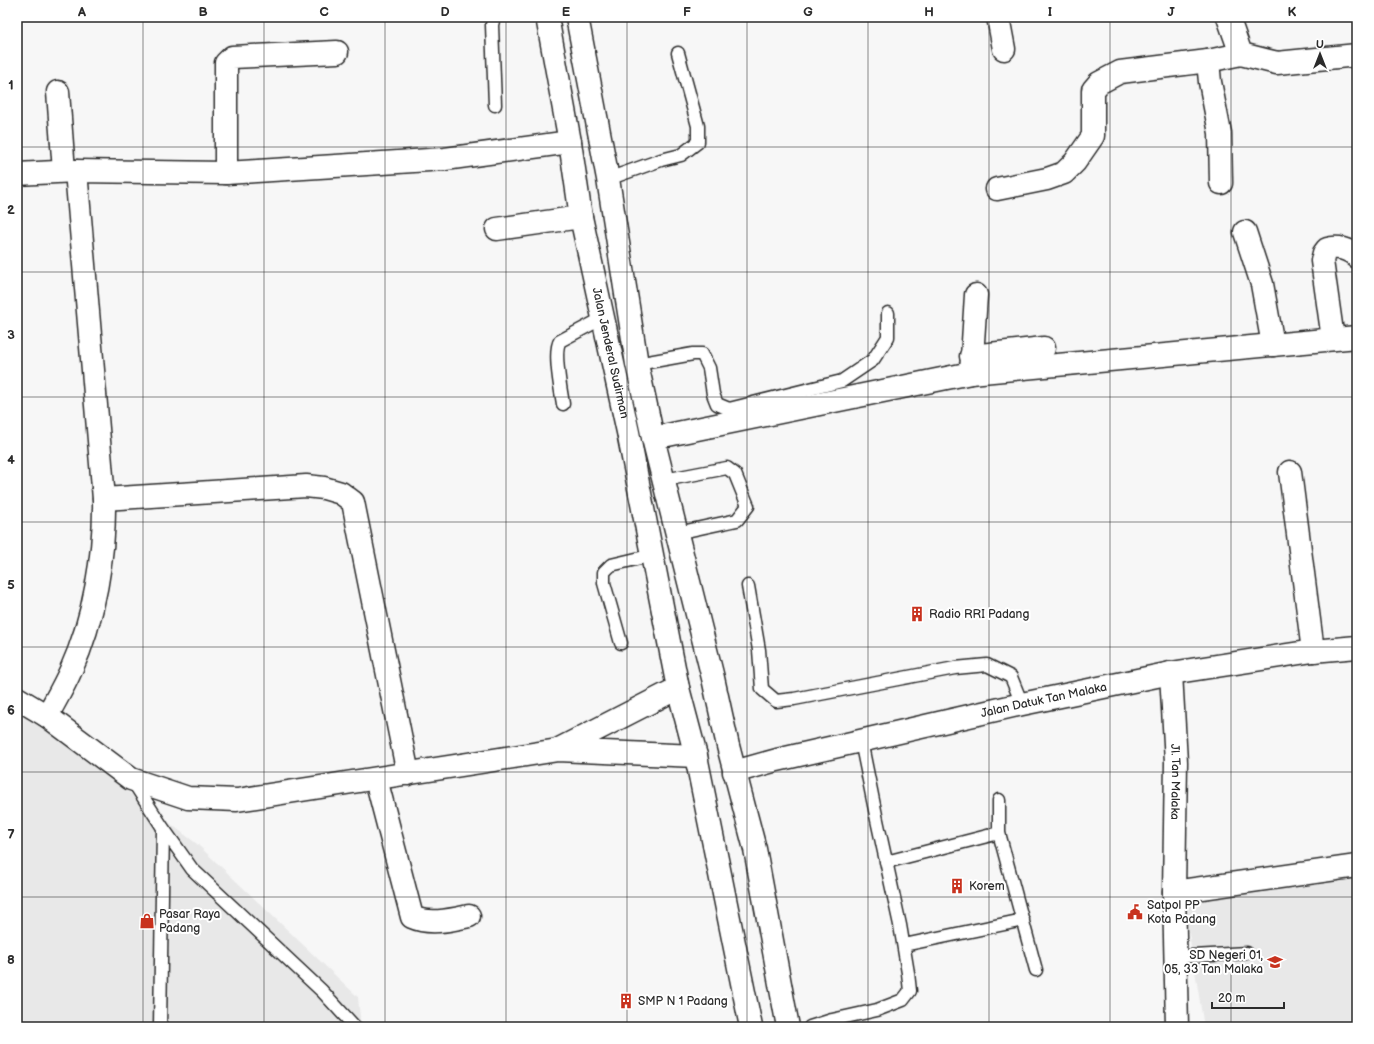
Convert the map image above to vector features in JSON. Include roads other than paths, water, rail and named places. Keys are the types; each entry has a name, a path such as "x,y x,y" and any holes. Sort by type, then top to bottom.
{"street":[{"name":"Jalan Jenderal Sudirman","path":"546,17 570,142 582,217 653,555 678,688 696,756 751,1027"},
{"path":"577,17 608,179 637,364 653,438 754,849 788,1027"},
{"path":"998,17 1004,49"},
{"path":"1228,17 1241,54"},
{"path":"226,173 226,63 232,57 338,52"},
{"path":"996,189 1047,179 1064,173 1075,162 1093,136 1093,90 1099,83 1120,72 1208,61 1241,54 1277,63 1357,55"},
{"path":"1208,61 1210,82 1220,133 1221,183"},
{"path":"47,716 72,669 86,628 94,598 104,517 104,499 70,171 58,92"},
{"path":"17,174 70,171 226,173 445,159 570,142"},
{"path":"497,229 582,217"},
{"path":"1245,232 1262,284 1273,345"},
{"path":"1333,339 1322,257 1327,249 1338,248 1343,249 1357,257"},
{"path":"971,364 976,295"},
{"path":"971,364 1273,345 1357,337"},
{"path":"653,438 1044,348"},
{"path":"1290,472 1313,651"},
{"path":"104,499 306,486 324,488 341,493 353,502 408,774"},
{"name":"Jalan Datuk Tan Malaka","path":"734,772 777,760 1022,704 1171,673 1313,651 1357,647"},
{"name":"Jl. Tan Malaka","path":"1171,673 1176,762 1174,892 1177,1027"},
{"path":"558,750 678,688"},
{"path":"17,698 47,716 131,780 188,798 237,800 376,780 558,750 696,756"},
{"path":"376,780 412,917 420,920 443,921 469,916"},
{"path":"1174,892 1357,866"}],"lane":[{"path":"494,17 492,25 495,104"},
{"path":"608,179 681,155 698,142 698,126 678,53"},
{"path":"637,364 693,354 702,354 710,368 713,394 717,404 729,409 842,381 872,360 888,337 888,313"},
{"path":"563,404 557,356 558,344 560,341 603,318"},
{"path":"664,480 727,468 735,474 748,506 737,520 677,534"},
{"path":"621,643 604,583 604,572 611,565 653,555"},
{"path":"748,586 759,650 762,689 776,701 794,700 955,668 987,665 1011,677 1022,704"},
{"path":"810,1027 832,1020 877,1010 903,1000 910,991 904,945 861,741"},
{"path":"131,780 192,869 322,991 355,1027"},
{"path":"998,800 999,833 1036,970"},
{"path":"160,1027 163,828"},
{"path":"886,862 999,833"},
{"path":"904,945 1023,920"},
{"path":"1175,957 1247,953"}],"place":[{"name":"Radio RRI Padang","path":"917,614"},
{"name":"Korem","path":"957,886"},
{"name":"Satpol PP Kota Padang","path":"1135,912"},
{"name":"Pasar Raya Padang","path":"147,921"},
{"name":"SD Negeri 01, 05, 33 Tan Malaka","path":"1275,962"},
{"name":"SMP N 1 Padang","path":"626,1001"}]}
